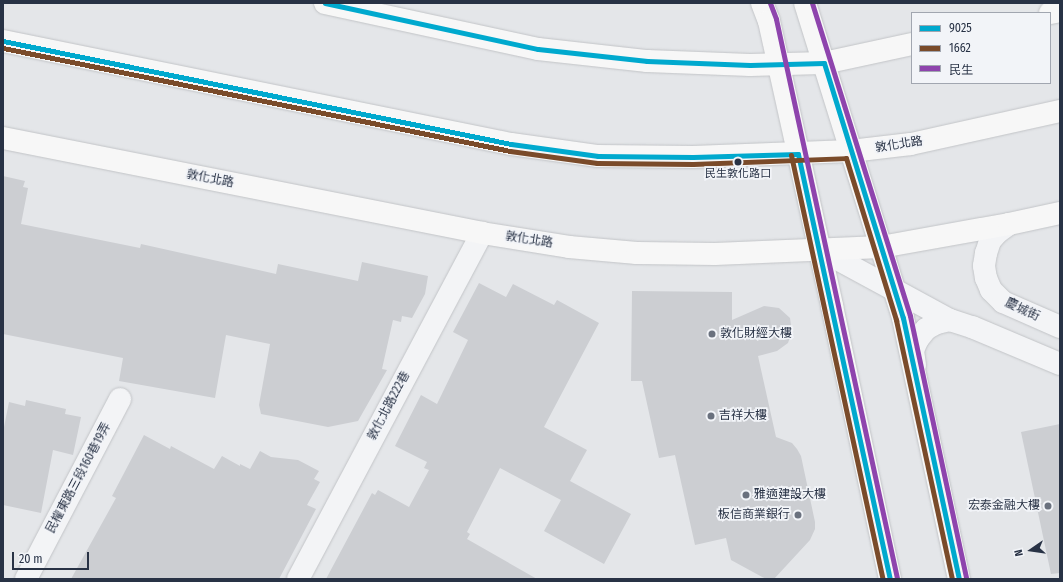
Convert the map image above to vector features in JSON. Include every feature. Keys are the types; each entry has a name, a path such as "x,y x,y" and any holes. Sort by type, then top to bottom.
{"main road":[{"path":"325,3 538,49 647,61 778,66 824,63 911,44"},
{"path":"762,3 769,21 890,579"},
{"path":"805,3 903,318 959,579"},
{"name":"敦化北路","path":"3,41 511,144 598,156 693,157 851,152 911,144 1060,111"},
{"name":"敦化北路","path":"3,138 482,233 569,247 637,253 716,254 881,247 1009,224 1060,213"}],"street":[{"name":"慶城街","path":"1009,224 998,232 990,241 986,253 984,266 986,278 991,290 1003,302 1060,326"},
{"name":"敦化北路222巷","path":"298,579 482,233"},
{"path":"819,250 895,292 950,320 972,327 1060,364"},
{"path":"916,374 913,350 918,339 926,329 937,323 950,320"},
{"name":"民權東路三段160巷19弄","path":"26,579 120,399"}],"building":[{"path":"3,176 25,181 23,187 28,188 21,224 140,248 141,244 276,274 278,264 358,281 362,262 428,276 425,294 412,318 402,316 401,322 393,320 382,369 387,370 358,421 328,427 261,414 259,405 270,344 226,335 215,398 119,381 123,358 3,334"},
{"path":"479,283 506,297 513,284 554,305 557,300 599,323 544,427 587,450 570,481 631,514 604,564 544,531 561,500 500,468 467,532 470,534 467,539 537,579 326,579 372,493 375,495 378,490 409,507 429,470 424,468 427,462 395,446 421,395 437,404 468,340 453,332"},
{"path":"632,291 732,292 732,320 764,306 779,308 790,318 792,331 788,343 777,351 758,356 776,437 792,443 801,456 815,522 815,529 810,540 774,579 766,579 731,560 726,538 695,545 675,455 659,458 642,381 631,381"},
{"path":"26,400 66,409 65,414 81,417 73,455 53,450 41,513 3,505 3,432 9,402 25,406"},
{"name":"宏泰金融大樓","path":"1060,424 1060,573 1051,574 1021,432"},
{"path":"144,435 170,449 171,446 214,469 222,456 240,466 240,464 250,469 260,451 271,457 298,460 319,471 314,479 320,482 307,505 316,509 279,579 71,579 116,498 112,496"}],"transit line":[{"name":"9025","path":"325,3 538,49 647,61 750,65 824,63"},
{"name":"民生","path":"770,3 776,19 897,578"},
{"name":"民生","path":"812,3 910,316 966,578"},
{"name":"9025","path":"3,41 511,144 598,156 693,157 798,154"},
{"name":"1662","path":"3,48 510,151 597,163 693,164 846,158 896,320 952,579"},
{"name":"9025","path":"824,63 903,318 959,579"},
{"name":"9025","path":"798,154 890,579"},
{"name":"1662","path":"791,155 883,579"}],"place":[{"name":"民生敦化路口","path":"738,162"},
{"name":"敦化財經大樓","path":"712,334"},
{"name":"吉祥大樓","path":"711,416"},
{"name":"雅適建設大樓","path":"746,495"},
{"name":"宏泰金融大樓","path":"1048,506"},
{"name":"板信商業銀行","path":"798,515"}]}
